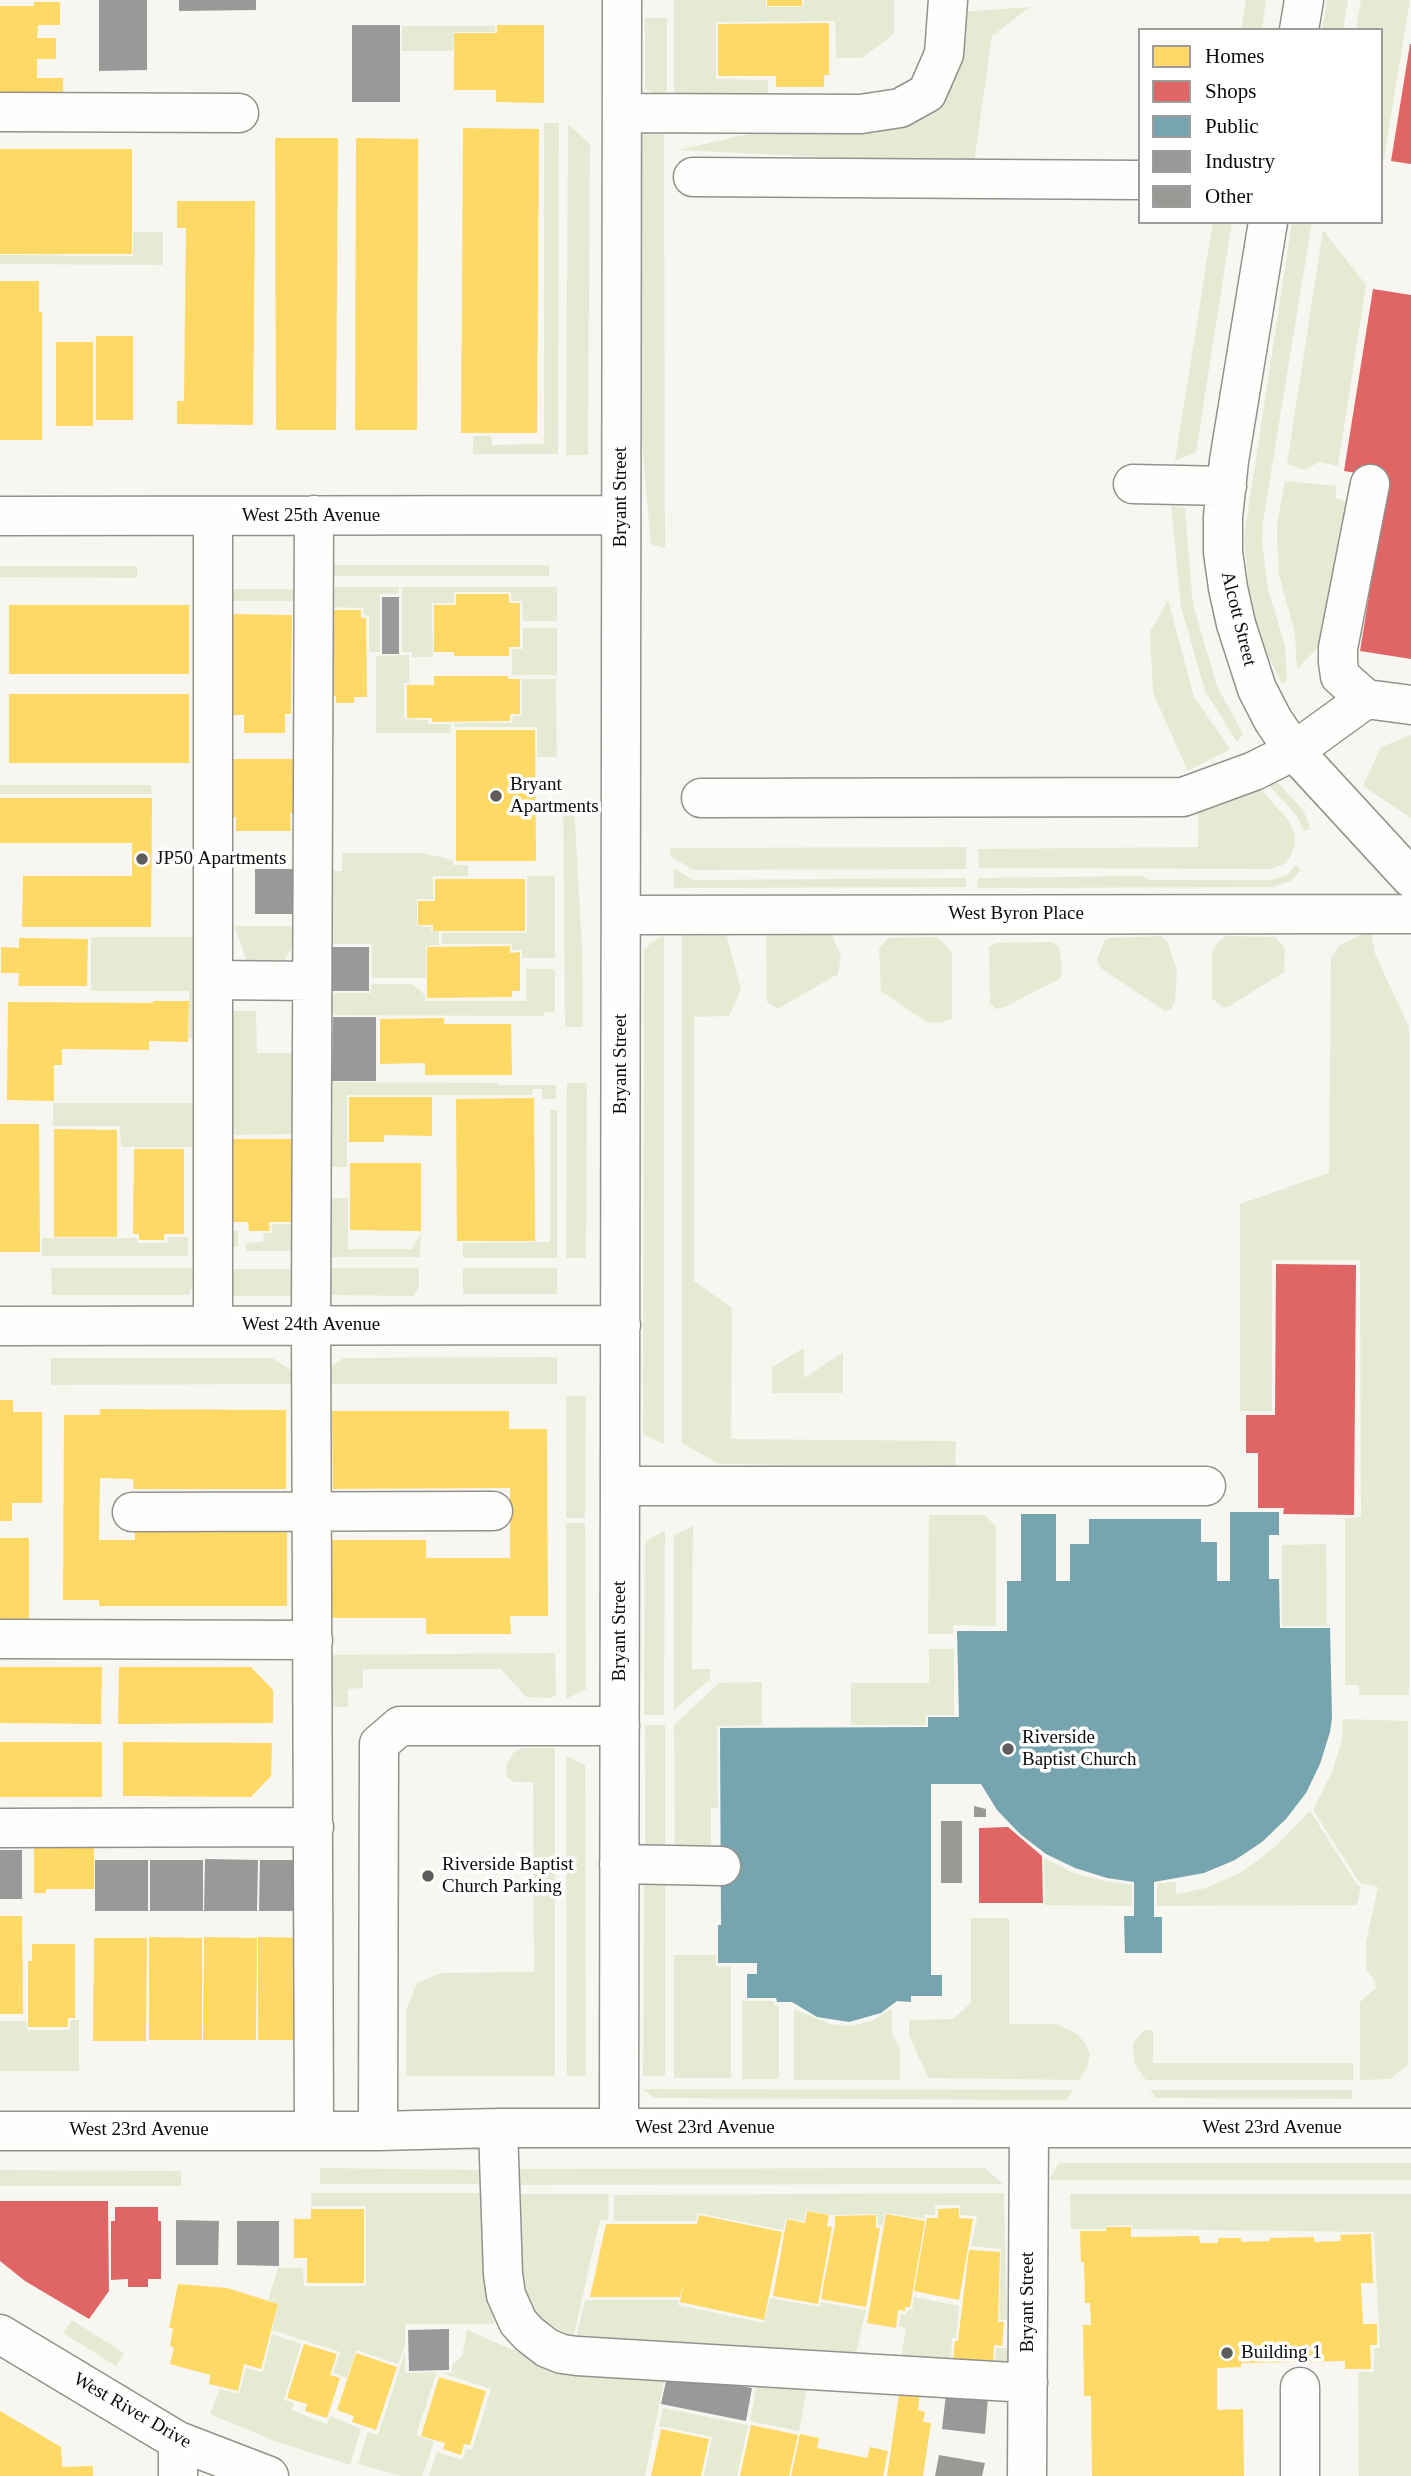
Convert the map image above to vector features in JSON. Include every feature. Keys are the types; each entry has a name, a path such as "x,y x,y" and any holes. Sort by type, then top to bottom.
{"street":[{"name":"Bryant Street","path":"619,2128 622,0"},
{"path":"622,113 861,114 900,108 927,93 944,54 948,0"},
{"path":"1299,28 1304,0"},
{"path":"0,112 239,113"},
{"path":"693,177 1138,180"},
{"name":"Alcott Street","path":"1268,224 1223,517 1223,552 1228,588 1236,624 1257,689 1273,720 1294,751 1411,878"},
{"path":"1133,484 1227,486"},
{"path":"1370,484 1338,648 1340,676 1366,699 1411,705"},
{"name":"West 25th Avenue","path":"0,516 621,514"},
{"path":"314,515 311,1325 314,2130"},
{"path":"213,516 213,1325"},
{"path":"701,798 1183,797 1254,771 1294,751 1366,699"},
{"name":"West Byron Place","path":"621,915 1411,914"},
{"path":"213,981 312,981"},
{"name":"West 24th Avenue","path":"0,1326 621,1325"},
{"path":"621,1486 1206,1486"},
{"path":"132,1511 493,1511"},
{"path":"0,1639 313,1640"},
{"path":"378,2131 379,1744 400,1726 620,1726"},
{"path":"0,1828 314,1828"},
{"path":"620,1864 721,1866"},
{"path":"498,2128 499,2203 506,2295 518,2322 547,2348 578,2356 1028,2383"},
{"name":"Bryant Street","path":"1027,2476 1029,2128"},
{"name":"West 23rd Avenue","path":"0,2131 1411,2128"},
{"name":"West River Drive","path":"0,2334 178,2458 269,2476"},
{"path":"1300,2387 1300,2476"}],"green space":[{"path":"674,0 766,0 766,7 803,7 804,0 894,0 894,34 862,58 836,58 835,21 716,22 716,79 768,80 768,100 674,101"},
{"path":"1246,0 1266,0 1262,28 1241,28"},
{"path":"1327,0 1348,0 1343,28 1322,28"},
{"path":"1361,0 1410,0 1384,159 1383,28 1356,28"},
{"path":"1030,7 992,36 974,164 679,150 783,126 906,125 960,12"},
{"path":"645,18 667,18 667,102 645,89"},
{"path":"402,26 495,26 495,32 454,32 453,51 402,51"},
{"path":"544,123 559,123 558,454 473,454 473,436 491,436 492,445 544,444"},
{"path":"568,124 590,144 588,455 566,455"},
{"path":"642,130 664,131 665,548 651,544 642,443"},
{"path":"1213,224 1232,224 1196,452 1175,461"},
{"path":"1292,224 1312,224 1263,521 1262,541 1268,589 1285,646 1287,680 1282,684 1265,650 1254,614 1244,537"},
{"path":"1323,230 1366,285 1338,466 1319,462 1304,470 1287,464"},
{"path":"133,232 163,232 163,265 0,264 0,255 133,256"},
{"path":"1285,481 1336,486 1336,498 1353,504 1327,638 1297,669 1295,634 1279,574 1277,525"},
{"path":"1171,505 1185,508 1193,605 1217,686 1243,734 1237,742 1205,691 1181,607"},
{"path":"322,565 549,565 549,576 322,576"},
{"path":"0,566 137,566 137,578 0,577"},
{"path":"322,587 399,587 399,594 380,594 380,652 369,652 369,616 364,615 364,608 322,607"},
{"path":"402,587 557,587 557,621 523,621 522,601 511,601 511,592 454,592 454,603 432,603 433,657 412,657 412,652 402,652"},
{"path":"219,589 304,589 305,681 293,681 293,601 226,601"},
{"path":"1168,600 1194,697 1230,749 1188,771 1153,693 1150,632"},
{"path":"523,628 557,628 557,675 512,675 512,649 523,649"},
{"path":"409,655 409,683 404,683 404,719 428,720 428,724 451,724 451,733 376,733 376,656"},
{"path":"522,679 556,679 557,757 537,757 537,727 454,727 454,723 512,723 513,716 522,715"},
{"path":"1411,735 1411,818 1363,786 1381,747"},
{"path":"1278,783 1303,810 1311,829 1304,831 1297,816 1269,785"},
{"path":"0,785 151,785 152,794 0,794"},
{"path":"1258,786 1288,820 1294,831 1295,844 1291,856 1284,864 1271,869 979,868 978,849 1198,847 1198,812"},
{"path":"563,805 574,806 582,947 583,1027 565,1027"},
{"path":"966,847 966,869 694,870 670,856 670,848"},
{"path":"342,853 423,853 453,860 453,865 468,865 468,876 433,876 433,899 417,899 417,926 431,927 431,931 439,931 439,945 426,946 426,978 372,978 372,944 323,944 323,871 342,871"},
{"path":"1296,865 1301,870 1291,881 1273,887 977,888 978,878 1141,876 1150,880 1272,880 1288,874"},
{"path":"674,868 693,880 966,878 966,887 674,888"},
{"path":"527,876 555,876 555,958 522,958 522,950 512,950 512,944 442,944 442,933 527,933"},
{"path":"235,926 298,926 303,932 283,962 247,963"},
{"path":"1371,930 1375,954 1409,1027 1409,1695 1359,1695 1359,1685 1345,1685 1345,1518 1361,1517 1360,1260 1272,1260 1272,1411 1240,1411 1240,1204 1329,1173 1331,958 1340,945"},
{"path":"831,933 841,956 838,974 778,1009 767,1002 766,934"},
{"path":"664,934 664,1444 643,1434 644,949"},
{"path":"682,934 726,934 741,989 729,1016 694,1017 694,1281 732,1308 731,1439 956,1441 955,1466 719,1464 682,1443"},
{"path":"1161,936 1167,941 1177,970 1175,1001 1171,1009 1165,1011 1102,969 1097,960 1104,941 1110,938"},
{"path":"1226,936 1275,937 1285,949 1284,972 1228,1007 1222,1007 1212,998 1212,952 1217,943"},
{"path":"91,937 203,937 203,1038 189,1038 189,991 91,991"},
{"path":"938,937 952,952 952,1019 939,1023 926,1022 881,991 879,948 888,938"},
{"path":"1052,942 1059,947 1061,978 996,1009 990,1003 989,947 996,943"},
{"path":"526,969 555,969 555,1012 545,1012 544,1016 320,1015 330,993 371,993 371,984 412,984 425,995 425,1001 526,1001"},
{"path":"224,1011 256,1011 257,1053 303,1053 303,1251 246,1251 246,1243 263,1242 264,1233 272,1233 272,1224 296,1224 296,1134 226,1135 227,1231 238,1231 238,1247 224,1247"},
{"path":"326,1082 556,1085 556,1099 542,1099 542,1089 533,1089 532,1095 347,1095 347,1167 326,1167"},
{"path":"567,1083 587,1083 586,1258 566,1258"},
{"path":"53,1103 202,1103 202,1255 192,1255 192,1147 121,1147 120,1126 53,1126"},
{"path":"550,1110 557,1110 557,1258 463,1258 463,1243 550,1242"},
{"path":"326,1198 348,1198 348,1249 412,1249 421,1233 420,1257 326,1257"},
{"path":"168,1237 188,1237 188,1256 42,1256 42,1238 137,1238 138,1243 167,1243"},
{"path":"51,1268 199,1268 189,1295 52,1295"},
{"path":"327,1268 419,1268 419,1288 413,1296 327,1295"},
{"path":"463,1268 557,1268 557,1294 463,1294"},
{"path":"222,1269 301,1269 301,1296 233,1296"},
{"path":"804,1348 804,1378 843,1352 843,1393 772,1393 772,1367"},
{"path":"557,1357 557,1384 323,1384 323,1371 344,1358"},
{"path":"51,1358 272,1358 294,1372 294,1384 51,1385"},
{"path":"566,1396 586,1396 585,1518 566,1518"},
{"path":"929,1515 984,1515 996,1526 996,1626 953,1625 953,1634 928,1634"},
{"path":"566,1523 585,1523 586,1689 566,1699"},
{"path":"693,1526 692,1669 710,1669 710,1679 674,1710 674,1535"},
{"path":"665,1530 664,1715 644,1715 645,1542"},
{"path":"1326,1544 1327,1626 1282,1626 1282,1545"},
{"path":"929,1649 954,1649 954,1715 926,1715 926,1725 851,1725 851,1683 929,1683"},
{"path":"555,1653 556,1694 552,1698 526,1697 501,1669 363,1669 363,1688 348,1689 348,1707 324,1707 324,1655"},
{"path":"762,1682 762,1725 717,1726 718,1808 711,1808 711,1848 675,1848 674,1725 719,1683"},
{"path":"1343,1719 1408,1721 1408,2065 1390,2079 1360,2080 1360,2002 1376,1988 1375,1981 1366,1969 1366,1942 1378,1887 1360,1883 1313,1810 1333,1770 1342,1739"},
{"path":"645,1725 665,1725 665,1849 645,1849"},
{"path":"522,1748 555,1748 555,2076 406,2076 406,2010 417,1983 441,1973 534,1972 533,1782 514,1782 507,1777 506,1766 513,1753"},
{"path":"566,1756 585,1765 586,2076 567,2076"},
{"path":"1310,1811 1358,1886 1361,1886 1357,1905 1157,1906 1157,1883 1176,1882 1176,1894 1206,1888 1242,1872 1274,1848"},
{"path":"1044,1858 1074,1873 1132,1885 1132,1906 1045,1905"},
{"path":"644,1881 665,1881 665,2076 643,2076"},
{"path":"971,1918 1009,1918 1009,2024 1057,2024 1077,2034 1090,2054 1088,2065 1079,2080 928,2078 909,2035 909,2020 953,2019 971,2003"},
{"path":"674,1955 716,1955 716,1966 731,1967 731,2078 674,2078"},
{"path":"742,2001 774,2001 774,2005 779,2006 779,2079 742,2079"},
{"path":"892,2008 892,2032 900,2049 900,2080 794,2080 794,2009 830,2024 851,2026 872,2021"},
{"path":"70,2020 79,2020 79,2071 0,2071 0,2021 27,2021 27,2030 70,2030"},
{"path":"1144,2030 1153,2030 1153,2063 1353,2063 1353,2080 1146,2080 1134,2063 1133,2043"},
{"path":"643,2089 1073,2090 1067,2100 654,2098"},
{"path":"1150,2090 1352,2090 1352,2099 1156,2098"},
{"path":"1059,2163 1411,2163 1411,2180 1049,2180"},
{"path":"320,2168 480,2170 489,2184 320,2184"},
{"path":"985,2168 1003,2184 510,2185 510,2169"},
{"path":"0,2170 181,2171 181,2186 0,2186"},
{"path":"311,2193 494,2193 494,2324 405,2324 405,2346 398,2364 356,2350 347,2378 333,2373 340,2352 272,2330 278,2304 268,2300 278,2268 303,2268 304,2286 366,2286 366,2206 311,2206"},
{"path":"1004,2193 1007,2320 999,2320 1001,2249 971,2246 977,2216 960,2215 960,2205 935,2205 935,2215 924,2215 925,2219 885,2213 883,2225 878,2225 877,2214 832,2215 806,2210 804,2221 786,2218 783,2230 698,2213 696,2221 614,2221 614,2195"},
{"path":"508,2194 609,2194 608,2220 600,2220 573,2338 528,2311"},
{"path":"1070,2194 1411,2194 1411,2476 1359,2476 1358,2372 1374,2372 1374,2348 1380,2348 1374,2232 1132,2229 1132,2225 1105,2226 1105,2229 1071,2229"},
{"path":"914,2297 959,2306 956,2338 952,2338 951,2361 995,2364 996,2348 1008,2348 1008,2367 900,2367 906,2328 899,2326 901,2314 906,2315 908,2310 912,2310"},
{"path":"770,2298 820,2307 821,2302 866,2310 854,2361 576,2339 585,2300 678,2300 678,2305 764,2323"},
{"path":"72,2320 124,2353 116,2366 63,2333"},
{"path":"467,2330 525,2355 666,2371 645,2476 429,2476 437,2452 462,2460 466,2449 472,2450 491,2389 441,2373 452,2373 452,2365 462,2356"},
{"path":"272,2334 301,2344 284,2400 294,2403 292,2410 327,2424 330,2416 361,2429 350,2465 272,2440 210,2414 220,2389 239,2394 246,2368 263,2372"},
{"path":"405,2352 405,2373 437,2372 416,2435 434,2442 422,2476 402,2476 358,2464 368,2432 378,2435"},
{"path":"808,2382 799,2431 750,2421 756,2388 741,2384"},
{"path":"663,2408 748,2425 737,2476 704,2476 712,2437 659,2426"}],"building: Homes":[{"path":"767,0 802,0 802,6 767,6"},
{"path":"34,2 60,2 60,25 38,25 37,38 56,38 56,59 37,59 37,78 63,78 63,96 0,96 0,6 34,6"},
{"path":"829,23 829,75 824,75 824,87 776,87 776,76 718,76 718,24"},
{"path":"497,25 544,25 544,103 496,102 496,90 454,90 454,33 497,33"},
{"path":"463,128 539,129 537,433 461,433"},
{"path":"275,138 338,138 336,430 276,430"},
{"path":"356,138 418,139 417,430 355,430"},
{"path":"0,149 132,149 132,254 0,254"},
{"path":"177,201 255,201 253,425 177,424 177,401 184,401 186,228 177,228"},
{"path":"0,281 39,281 39,312 42,312 42,440 0,440"},
{"path":"96,336 133,336 133,420 96,420"},
{"path":"56,342 93,342 93,426 56,426"},
{"path":"456,594 509,594 509,603 520,603 520,647 509,647 509,656 454,656 454,652 434,652 434,605 456,605"},
{"path":"9,605 189,605 189,674 9,674"},
{"path":"326,610 361,610 361,618 366,618 367,697 354,697 354,703 336,703 336,696 323,696"},
{"path":"228,614 292,615 291,714 285,714 285,733 244,733 244,715 233,715 233,684 228,684"},
{"path":"434,676 508,676 508,679 520,679 520,714 510,714 510,721 432,722 432,718 407,718 407,685 434,685"},
{"path":"9,694 189,694 189,763 9,763"},
{"name":"Bryant Apartments","path":"456,730 535,730 536,861 456,861"},
{"path":"222,759 302,759 302,813 290,813 291,831 236,831 236,817 222,817"},
{"name":"JP50 Apartments","path":"0,798 152,798 151,927 22,927 23,876 132,876 132,843 0,843"},
{"path":"435,879 525,879 525,931 433,931 433,925 418,925 418,901 435,901"},
{"path":"19,938 88,939 87,986 18,986 19,973 1,973 1,947 19,948"},
{"path":"510,946 510,953 520,952 520,991 512,991 512,997 427,998 427,947"},
{"path":"189,1001 188,1042 149,1041 149,1050 62,1049 62,1065 54,1065 54,1101 7,1100 8,1002"},
{"path":"444,1018 444,1024 511,1024 512,1075 425,1075 425,1063 380,1064 380,1019"},
{"path":"349,1097 432,1097 432,1136 384,1135 384,1142 349,1142"},
{"path":"534,1098 535,1241 457,1241 456,1099"},
{"path":"0,1124 39,1124 40,1252 0,1252"},
{"path":"54,1129 117,1130 117,1237 54,1237"},
{"path":"230,1139 293,1139 294,1222 269,1222 270,1231 249,1231 248,1222 230,1222"},
{"path":"134,1149 184,1149 184,1234 164,1234 164,1240 139,1240 139,1234 133,1234"},
{"path":"350,1163 421,1163 421,1231 350,1230"},
{"path":"0,1400 13,1400 13,1412 42,1412 42,1503 12,1503 12,1521 0,1521"},
{"path":"100,1409 286,1410 286,1489 134,1489 133,1479 100,1478 99,1540 135,1540 135,1530 287,1530 287,1606 99,1606 99,1600 63,1600 64,1415 100,1415"},
{"path":"332,1411 509,1411 509,1429 547,1429 548,1616 510,1616 511,1634 426,1634 426,1618 329,1618 329,1540 426,1540 426,1558 510,1558 510,1488 333,1489"},
{"path":"0,1538 29,1538 29,1629 0,1629"},
{"path":"0,1667 102,1667 101,1724 0,1723"},
{"path":"119,1667 251,1667 273,1690 273,1723 118,1724"},
{"path":"0,1742 102,1742 102,1797 0,1797"},
{"path":"123,1742 272,1743 271,1776 251,1797 123,1796"},
{"path":"34,1838 94,1838 94,1889 46,1889 46,1893 34,1893"},
{"path":"0,1916 22,1916 23,2014 0,2014"},
{"path":"149,1937 202,1938 202,2040 149,2040"},
{"path":"204,1937 257,1938 256,2040 203,2040"},
{"path":"258,1937 311,1938 311,2040 258,2040"},
{"path":"94,1938 147,1938 146,2041 93,2041"},
{"path":"32,1944 75,1944 75,2018 68,2018 68,2027 28,2027 28,1961 32,1961"},
{"path":"959,2208 959,2218 973,2219 959,2300 914,2291 927,2218 938,2218 938,2209"},
{"path":"311,2209 364,2209 364,2283 307,2283 307,2258 294,2258 294,2219 311,2219"},
{"path":"807,2211 829,2215 827,2226 832,2227 818,2304 773,2296 787,2219 805,2223"},
{"path":"886,2214 925,2221 910,2307 905,2307 905,2311 898,2310 896,2328 867,2323"},
{"path":"699,2215 782,2232 764,2320 680,2302 684,2280 680,2297 590,2297 606,2224 697,2224"},
{"path":"876,2215 876,2228 880,2228 866,2307 821,2299 835,2216"},
{"name":"Building 1","path":"1106,2227 1131,2227 1131,2237 1199,2236 1200,2243 1218,2243 1218,2238 1241,2238 1241,2242 1314,2237 1314,2242 1341,2241 1340,2235 1371,2234 1373,2283 1361,2283 1363,2324 1377,2324 1377,2345 1370,2345 1371,2369 1345,2369 1345,2361 1241,2363 1241,2367 1217,2368 1217,2410 1243,2409 1244,2476 1092,2476 1091,2396 1084,2396 1083,2325 1091,2325 1090,2303 1085,2303 1080,2231 1106,2231"},
{"path":"969,2250 1000,2252 998,2322 1004,2322 1002,2346 994,2345 993,2363 953,2359 955,2341 958,2341"},
{"path":"178,2284 227,2288 278,2304 261,2369 244,2364 238,2391 209,2384 211,2370 210,2375 170,2364 174,2348 170,2346 173,2328 169,2328"},
{"path":"304,2344 337,2354 330,2375 340,2378 327,2418 305,2411 307,2404 287,2398"},
{"path":"356,2353 397,2367 376,2430 352,2422 354,2416 337,2410"},
{"path":"439,2377 486,2391 470,2445 464,2444 461,2455 443,2449 445,2443 421,2436"},
{"path":"900,2388 920,2391 918,2410 925,2412 923,2422 931,2423 923,2476 887,2476"},
{"path":"0,2411 61,2447 62,2467 93,2466 93,2476 0,2476"},
{"path":"751,2425 798,2435 789,2476 740,2476"},
{"path":"661,2429 709,2439 701,2476 651,2476"},
{"path":"800,2434 819,2438 817,2448 867,2458 870,2447 888,2451 883,2476 791,2476"}],"building: Shops":[{"path":"1411,44 1411,164 1391,161"},
{"path":"1373,289 1411,295 1411,659 1360,651 1388,478 1344,471"},
{"path":"1276,1264 1356,1265 1354,1515 1283,1514 1284,1508 1258,1508 1258,1453 1246,1453 1246,1415 1275,1415"},
{"path":"1008,1827 1042,1856 1043,1903 979,1903 979,1828"},
{"path":"0,2201 108,2201 109,2291 89,2319 25,2281 0,2261"},
{"path":"115,2207 158,2207 158,2221 161,2221 161,2279 148,2279 148,2287 128,2287 128,2279 111,2280 111,2221 115,2221"}],"building: Public":[{"path":"1230,1512 1279,1512 1279,1535 1269,1535 1269,1579 1279,1579 1280,1628 1330,1628 1330,1732 1320,1764 1306,1793 1286,1819 1262,1842 1235,1860 1204,1873 1154,1882 1154,1917 1162,1917 1162,1953 1125,1953 1124,1916 1134,1916 1134,1882 1107,1878 1075,1868 1046,1854 1020,1834 997,1810 981,1784 931,1784 931,1975 942,1975 942,1996 911,1996 911,2002 897,2001 881,2013 849,2022 817,2017 792,2002 777,2002 776,1998 747,1998 747,1974 757,1974 757,1963 718,1963 718,1925 721,1925 720,1728 928,1727 928,1717 959,1717 957,1631 1007,1631 1007,1581 1021,1581 1021,1514 1056,1514 1056,1581 1070,1581 1070,1544 1089,1544 1089,1519 1201,1519 1201,1542 1217,1542 1217,1581 1230,1581"}],"building: Industry":[{"path":"99,0 147,0 147,70 99,71"},
{"path":"179,0 256,0 256,10 179,11"},
{"path":"352,25 400,25 400,102 352,102"},
{"path":"382,597 399,597 399,654 382,654"},
{"path":"255,869 296,869 295,914 255,914"},
{"path":"331,947 369,947 369,991 331,991"},
{"path":"333,1017 376,1017 376,1081 332,1081"},
{"path":"0,1850 22,1850 22,1899 0,1899"},
{"path":"205,1859 258,1860 257,1911 204,1911"},
{"path":"95,1860 148,1860 148,1911 95,1911"},
{"path":"150,1860 203,1860 203,1911 150,1911"},
{"path":"260,1860 312,1860 312,1911 259,1911"},
{"path":"176,2220 219,2221 218,2265 176,2265"},
{"path":"237,2221 279,2221 279,2266 237,2265"},
{"path":"449,2329 449,2370 409,2371 408,2330"},
{"path":"668,2372 752,2388 746,2421 661,2404"},
{"path":"946,2394 988,2398 985,2434 942,2429"}],"building: Other":[{"path":"974,1806 986,1809 986,1817 974,1817"},
{"path":"941,1821 962,1821 962,1883 941,1883"},
{"path":"939,2455 985,2463 982,2476 935,2476"}],"place":[{"name":"Bryant Apartments","path":"496,796"},
{"name":"JP50 Apartments","path":"142,859"},
{"name":"Riverside Baptist Church","path":"1008,1749"},
{"name":"Riverside Baptist Church Parking","path":"428,1876"},
{"name":"Building 1","path":"1227,2353"}]}
